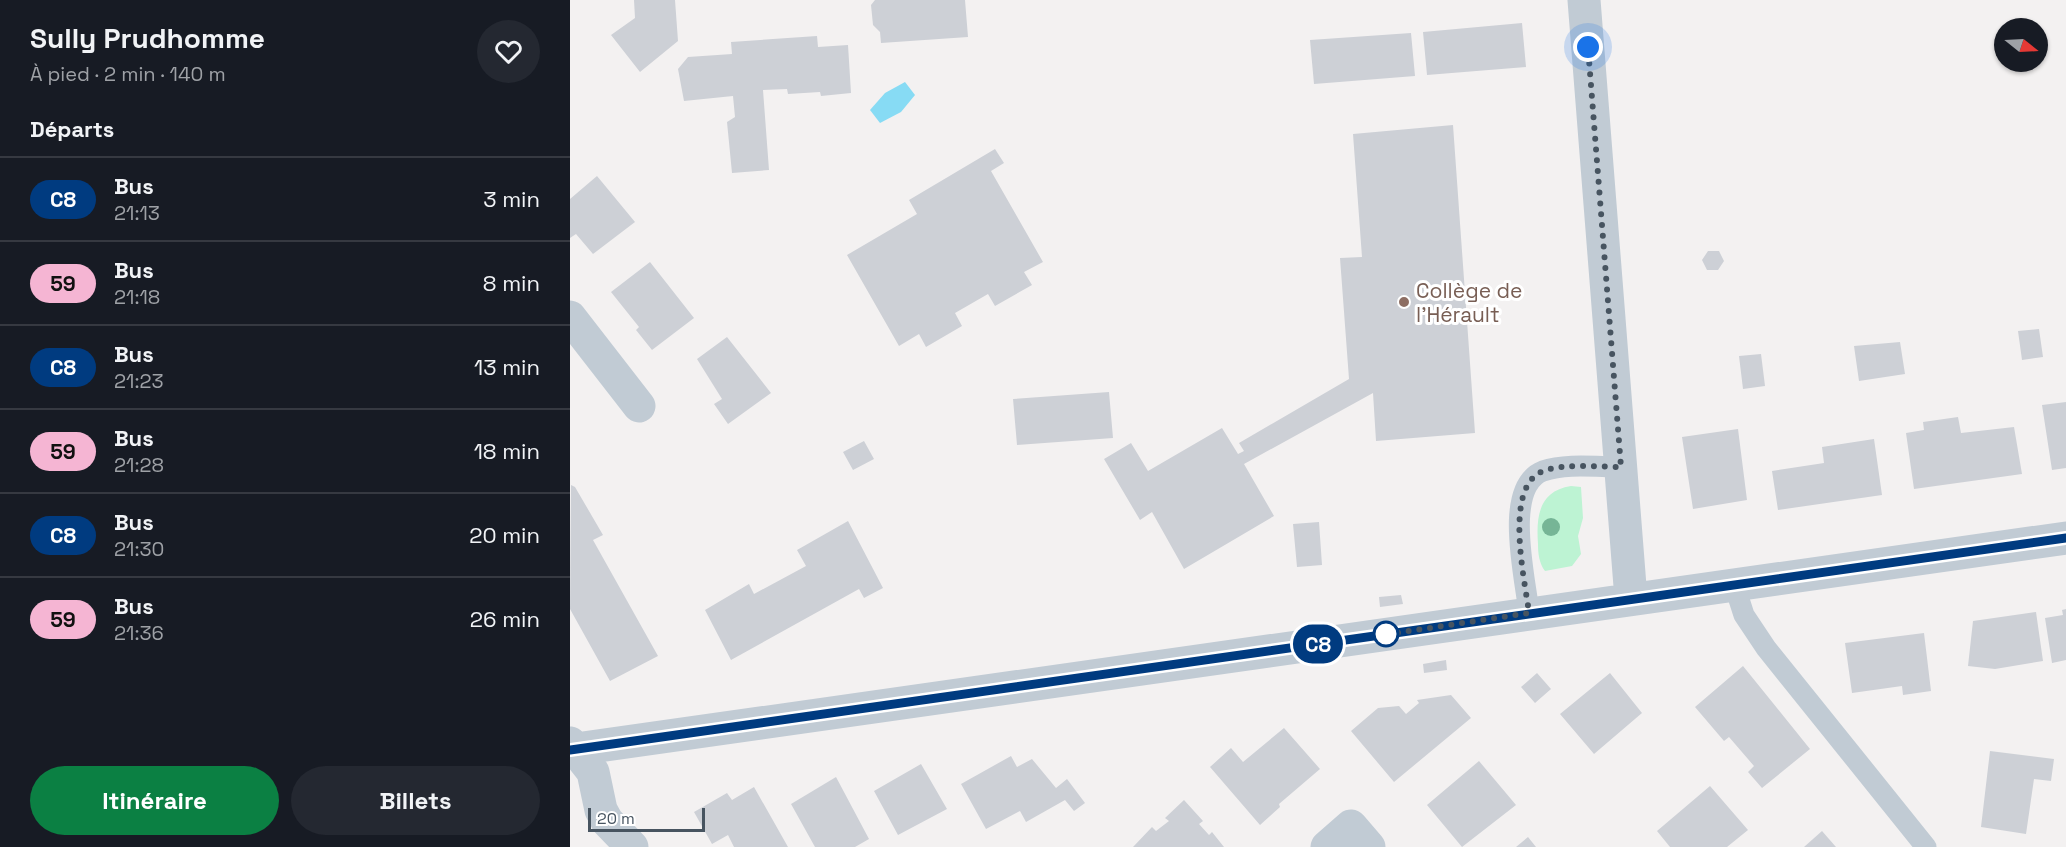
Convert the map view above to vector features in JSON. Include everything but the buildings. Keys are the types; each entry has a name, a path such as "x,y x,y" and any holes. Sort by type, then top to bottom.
{"street":[{"path":"1584,0 1631,599"},
{"path":"570,317 639,406"},
{"path":"572,747 1170,667 1529,613 2066,537"},
{"path":"572,747 593,771 601,810 632,847"},
{"path":"1327,847 1351,826 1369,847"}],"lane":[{"path":"1529,613 1518,519 1522,496 1531,479 1543,471 1562,468 1621,467"},
{"path":"1734,584 1744,615 1766,648 1926,847"}],"green space":[{"path":"1571,486 1581,487 1583,518 1578,536 1581,554 1572,566 1545,571 1538,551 1539,515 1546,499 1552,493"}],"water":[{"path":"905,82 915,95 901,112 880,123 870,110 885,93"}],"bus line":[{"name":"C8","path":"570,750 1170,667 1502,617 2066,538"}],"place":[{"name":"Collège de l'Hérault","path":"1404,302"}],"route":[{"path":"1386,634 1376,636 1529,613 1518,519 1522,496 1531,479 1543,471 1562,468 1621,467 1588,47"}]}
